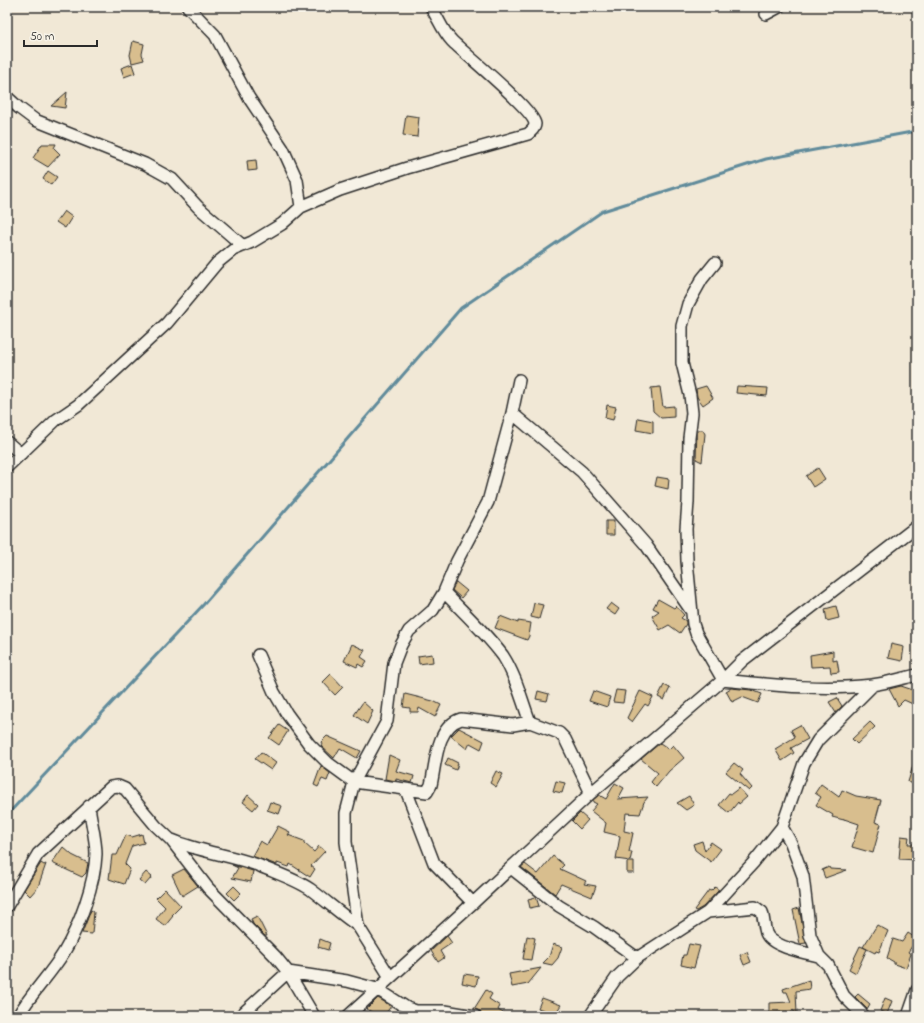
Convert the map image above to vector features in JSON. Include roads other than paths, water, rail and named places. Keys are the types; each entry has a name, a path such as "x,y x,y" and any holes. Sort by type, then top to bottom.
{"street":[{"path":"188,7 215,35 249,98 283,149 297,180 301,207"},
{"path":"7,467 56,420 78,405 167,323 217,263 233,250 282,224 301,207 340,190 407,168 528,134 534,129 535,124 530,115 491,75 451,40 431,7"},
{"path":"766,14 780,7"},
{"path":"8,99 36,120 139,161 172,179 198,206 243,246"},
{"path":"715,263 702,279 688,304 682,326 682,363 690,395 692,414 689,438 686,529 692,612 696,633 723,680"},
{"path":"358,926 346,842 346,813 354,782 387,721 394,663 402,645 409,631 433,610 444,592 457,561 488,502 512,413 519,380"},
{"path":"512,413 582,472 646,545 692,612"},
{"path":"7,442 21,454"},
{"path":"348,1016 473,904 591,793 723,680 742,661 917,526"},
{"path":"444,592 484,634 503,657 511,673 530,722"},
{"path":"258,655 274,692 287,714 305,738 328,763 354,782 427,792 431,785 441,737 456,720 461,719 513,726 530,722 559,733 565,739 591,793"},
{"path":"723,680 826,687 873,685 917,675"},
{"path":"590,1016 617,977 637,958 708,912 753,863 782,827 804,763 818,740 873,685"},
{"path":"7,906 38,854 111,787 118,786 125,789 156,826 171,840 208,888 275,956 288,972 314,1016"},
{"path":"406,790 434,863 473,904"},
{"path":"18,1016 26,1002 64,952 87,898 94,877 96,853 89,806"},
{"path":"782,827 791,843 803,876 810,935 819,956 828,965 844,996 864,1016"},
{"path":"171,840 192,849 231,857 259,866 309,889 358,926 390,977"},
{"path":"511,868 559,906 594,927 637,958"},
{"path":"708,912 755,907 762,912 766,933 769,939 794,950 819,956"},
{"path":"288,972 340,980 377,989 403,1006 416,1011 445,1011 475,1016"},
{"path":"240,1016 288,972"},
{"path":"908,1016 917,990"}],"waterway":[{"path":"7,815 204,604 461,308 603,211 766,159 917,131"}]}
